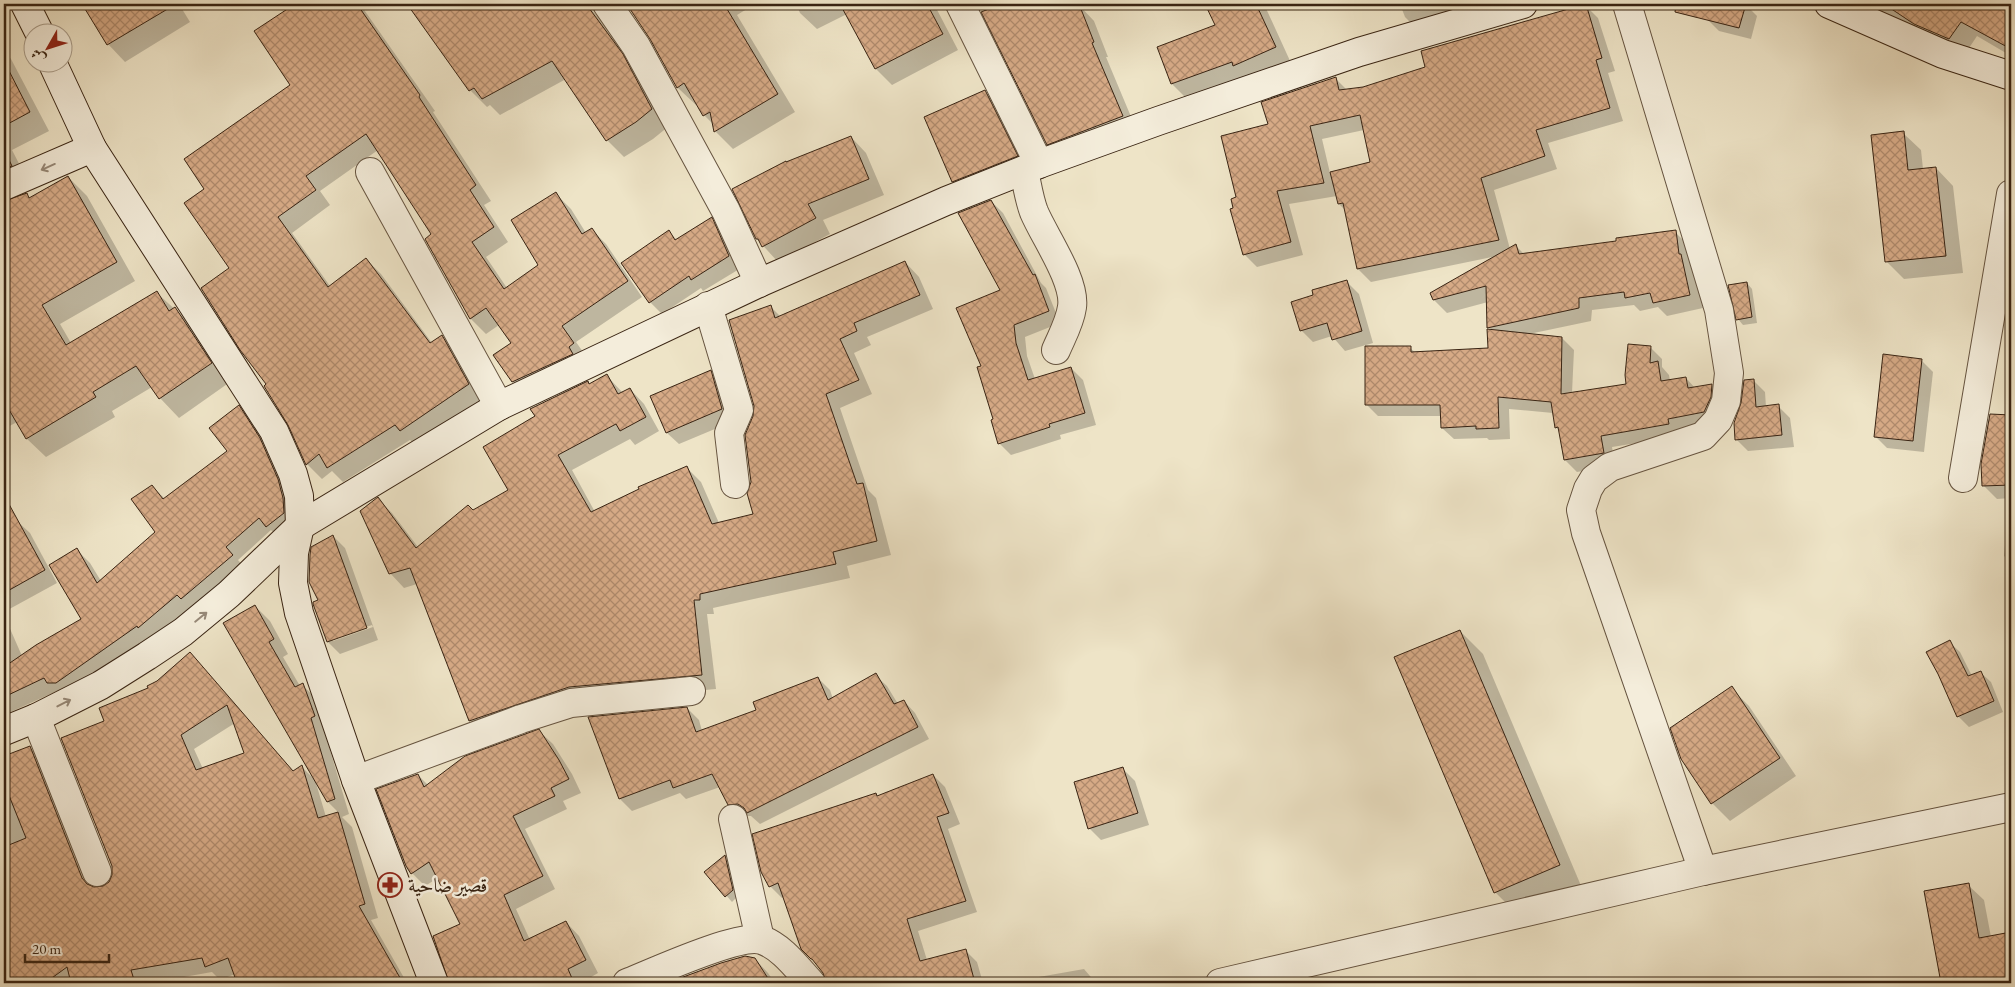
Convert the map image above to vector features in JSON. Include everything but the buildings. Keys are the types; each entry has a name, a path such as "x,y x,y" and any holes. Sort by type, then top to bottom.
{"street":[{"path":"25,4 33,22"},
{"path":"607,4 636,46 726,211 759,283"},
{"path":"960,4 1032,167 1034,212 1062,268 1072,298 1072,307 1056,350"},
{"path":"4,731 36,718 101,685 183,632 229,594 300,526 499,406 759,283 946,201 1032,167 1359,52 1523,4"},
{"path":"1627,4 1719,310 1729,373 1726,401 1718,420 1703,436 1610,466 1594,479 1588,489 1581,510 1586,532 1703,871"},
{"path":"1829,4 1943,54 2011,76"},
{"path":"57,72 92,148 274,431 293,474 299,496 300,526 294,553 293,583 299,613 356,780 434,983"},
{"path":"4,186 92,148"},
{"path":"370,172 499,406"},
{"path":"1962,478 2011,194"},
{"path":"708,306 739,410 728,433 735,484"},
{"path":"356,780 520,719 571,703 691,691"},
{"path":"36,718 98,872"},
{"path":"1220,983 1703,871 2011,807"},
{"path":"733,819 760,940"},
{"path":"627,983 738,941 760,940 771,944 789,959 810,983"}],"place":[{"name":"قصير ضاحية","path":"390,885"}]}
